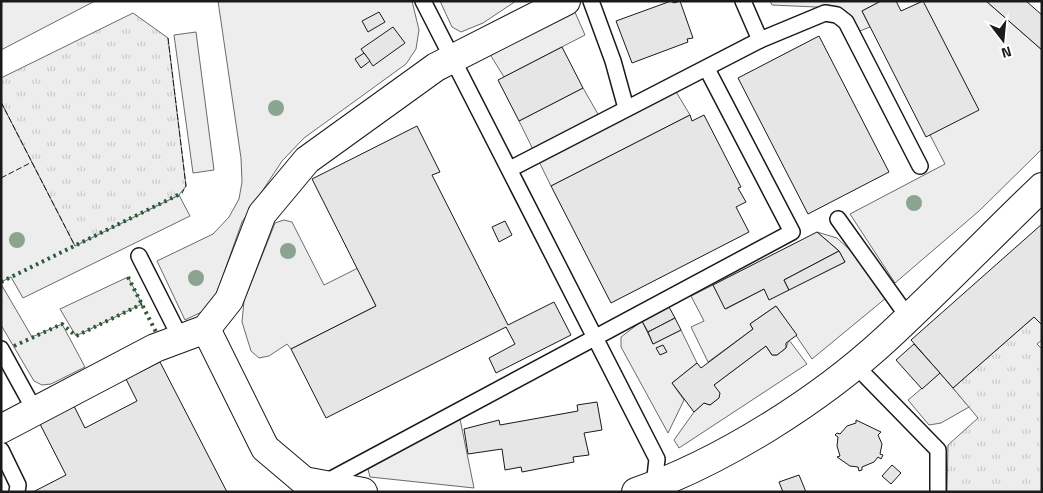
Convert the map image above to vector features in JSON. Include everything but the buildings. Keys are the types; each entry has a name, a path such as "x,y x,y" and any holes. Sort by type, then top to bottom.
{"street":[{"path":"1,429 155,348 206,329 229,300 262,214 307,160 436,67 566,1"},
{"path":"645,489 711,460 808,402 886,339 1042,187"},
{"path":"206,329 265,448 311,488 363,492"}],"lane":[{"path":"423,1 657,458 645,489"},
{"path":"591,1 613,61 626,108"},
{"path":"744,1 760,40"},
{"path":"510,169 760,40 825,13 837,15 846,22 920,166"},
{"path":"311,488 792,232 706,69"},
{"path":"838,219 908,317"},
{"path":"139,256 180,339"},
{"path":"1,349 35,411"},
{"path":"854,364 938,450 938,492"},
{"path":"1,450 18,485 17,492"}],"shaded area":[{"path":"1,1 95,1 1,50"},
{"path":"218,1 412,1 419,30 416,49 406,64 304,138 282,161 242,222 215,298 208,309 185,320 157,261 213,234 229,217 239,199 242,182 241,158"},
{"path":"440,1 516,1 483,23 461,32 452,27"},
{"path":"570,1 585,35 504,77 483,43"},
{"path":"770,1 881,1 862,11 870,27 860,31 848,13 838,8 772,5"},
{"path":"923,1 986,1 1042,50 1042,149 979,211 895,283 850,214 945,164 930,135"},
{"path":"196,32 214,170 193,173 174,35"},
{"path":"672,85 690,115 551,186 519,121 583,88 602,121"},
{"path":"1,102 75,245 179,195 190,216 23,298 11,277 1,282"},
{"path":"284,220 292,222 324,285 358,268 376,306 291,349 287,344 269,356 259,358 251,351 242,322 244,301 275,223"},
{"path":"817,232 837,238 851,251 886,298 812,359 776,306 750,324 753,329 708,362 691,327 704,321 691,296 713,285 726,309 764,289 770,299 845,262 839,251"},
{"path":"128,277 142,304 76,336 60,309"},
{"path":"1,284 32,337 62,324 85,367 51,384 42,385 34,381 1,325"},
{"path":"642,321 653,344 681,330 697,363 672,383 684,400 668,433 621,347 621,337"},
{"path":"789,340 807,364 679,448 674,440 694,412 704,403 710,405 719,398 714,385 766,346 772,355 777,355 786,348"},
{"path":"940,373 969,407 941,423 929,425 908,400"},
{"path":"460,419 474,488 370,477 367,465"}],"green space":[{"path":"133,13 168,38 186,186 179,195 75,246 1,102 1,78"},
{"path":"1034,317 1042,325 1042,340 1037,344 1042,349 1042,492 947,492 948,445 978,418 953,388"}],"hedge":[{"path":"1,282 182,193"},
{"path":"128,277 156,332"},
{"path":"14,346 62,324 76,336 142,304"}],"fence":[{"path":"168,38 186,186 182,193"},
{"path":"1,102 75,246"},
{"path":"1,178 32,162"}]}
